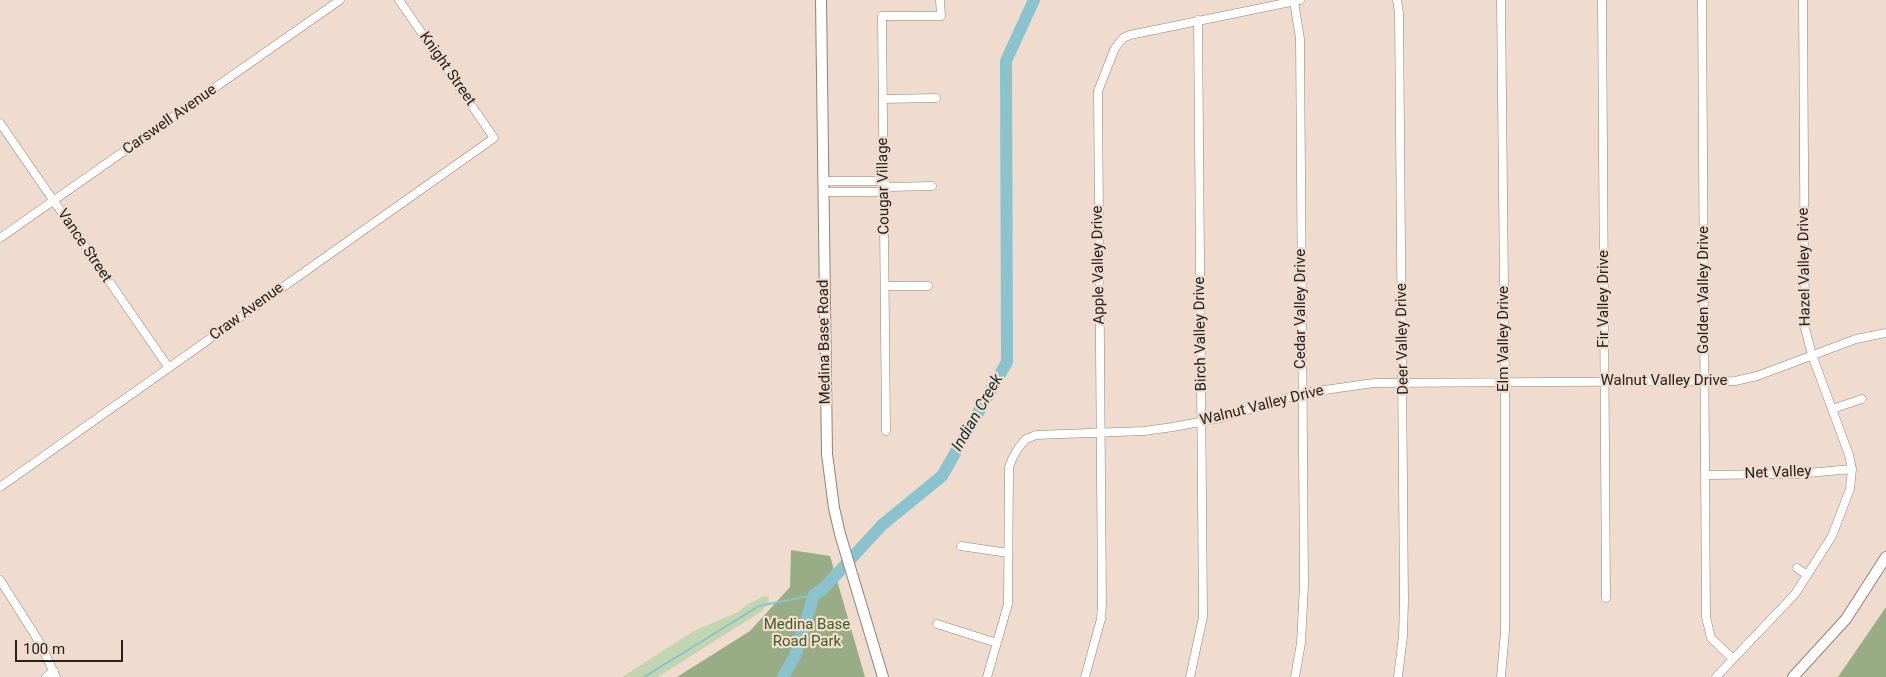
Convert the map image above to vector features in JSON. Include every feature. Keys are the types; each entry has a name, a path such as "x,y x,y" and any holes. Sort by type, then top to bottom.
{"street":[{"name":"Carswell Avenue","path":"0,238 340,0"},
{"name":"Knight Street","path":"399,0 494,138"},
{"name":"Medina Base Road","path":"821,0 827,454 834,508 843,548 882,677"},
{"name":"Cougar Village","path":"886,431 886,187 882,16 941,16 940,0"},
{"name":"Deer Valley Drive","path":"1398,0 1400,13 1404,601 1403,636 1398,677"},
{"name":"Elm Valley Drive","path":"1501,0 1505,382 1505,631 1501,677"},
{"name":"Fir Valley Drive","path":"1602,0 1606,598"},
{"name":"Golden Valley Drive","path":"1702,0 1707,628 1718,646 1733,659"},
{"name":"Hazel Valley Drive","path":"1716,677 1795,594 1832,536 1850,489 1852,469 1812,355 1806,328 1803,0"},
{"name":"Apple Valley Drive","path":"1085,677 1102,612 1098,91 1110,57 1123,38 1198,20 1297,1"},
{"name":"Cedar Valley Drive","path":"1295,677 1301,643 1304,603 1300,39 1297,1"},
{"name":"Birch Valley Drive","path":"1190,677 1201,635 1203,617 1198,20"},
{"path":"883,99 936,98"},
{"name":"Vance Street","path":"0,123 169,368"},
{"name":"Craw Avenue","path":"0,487 494,138"},
{"path":"823,181 886,187"},
{"path":"823,192 886,187 932,186"},
{"path":"885,286 928,286"},
{"name":"Walnut Valley Drive","path":"987,677 1008,604 1008,481 1013,457 1026,439 1036,435 1144,431 1202,422 1303,392 1352,385 1746,379 1856,339 1886,333"},
{"path":"1832,409 1862,399"},
{"name":"Net Valley","path":"1705,474 1797,474 1852,469"},
{"path":"962,546 1008,553"},
{"path":"1793,677 1851,612 1886,557"},
{"path":"1797,568 1807,575"},
{"path":"0,580 40,643 55,674 46,677"},
{"path":"937,624 998,643"}],"green space":[{"name":"Medina Base Road Park","path":"791,550 830,556 865,677 677,677 750,631 790,587"},
{"path":"764,596 769,598 769,602 762,611 658,677 622,677 694,631 738,612 748,604"},
{"path":"1886,607 1886,677 1838,677"}],"waterway":[{"name":"Indian Creek","path":"783,677 795,656 814,595 824,588 882,525 942,476 1007,362 1006,61 1034,0"},
{"path":"644,677 759,606 814,595"}]}
